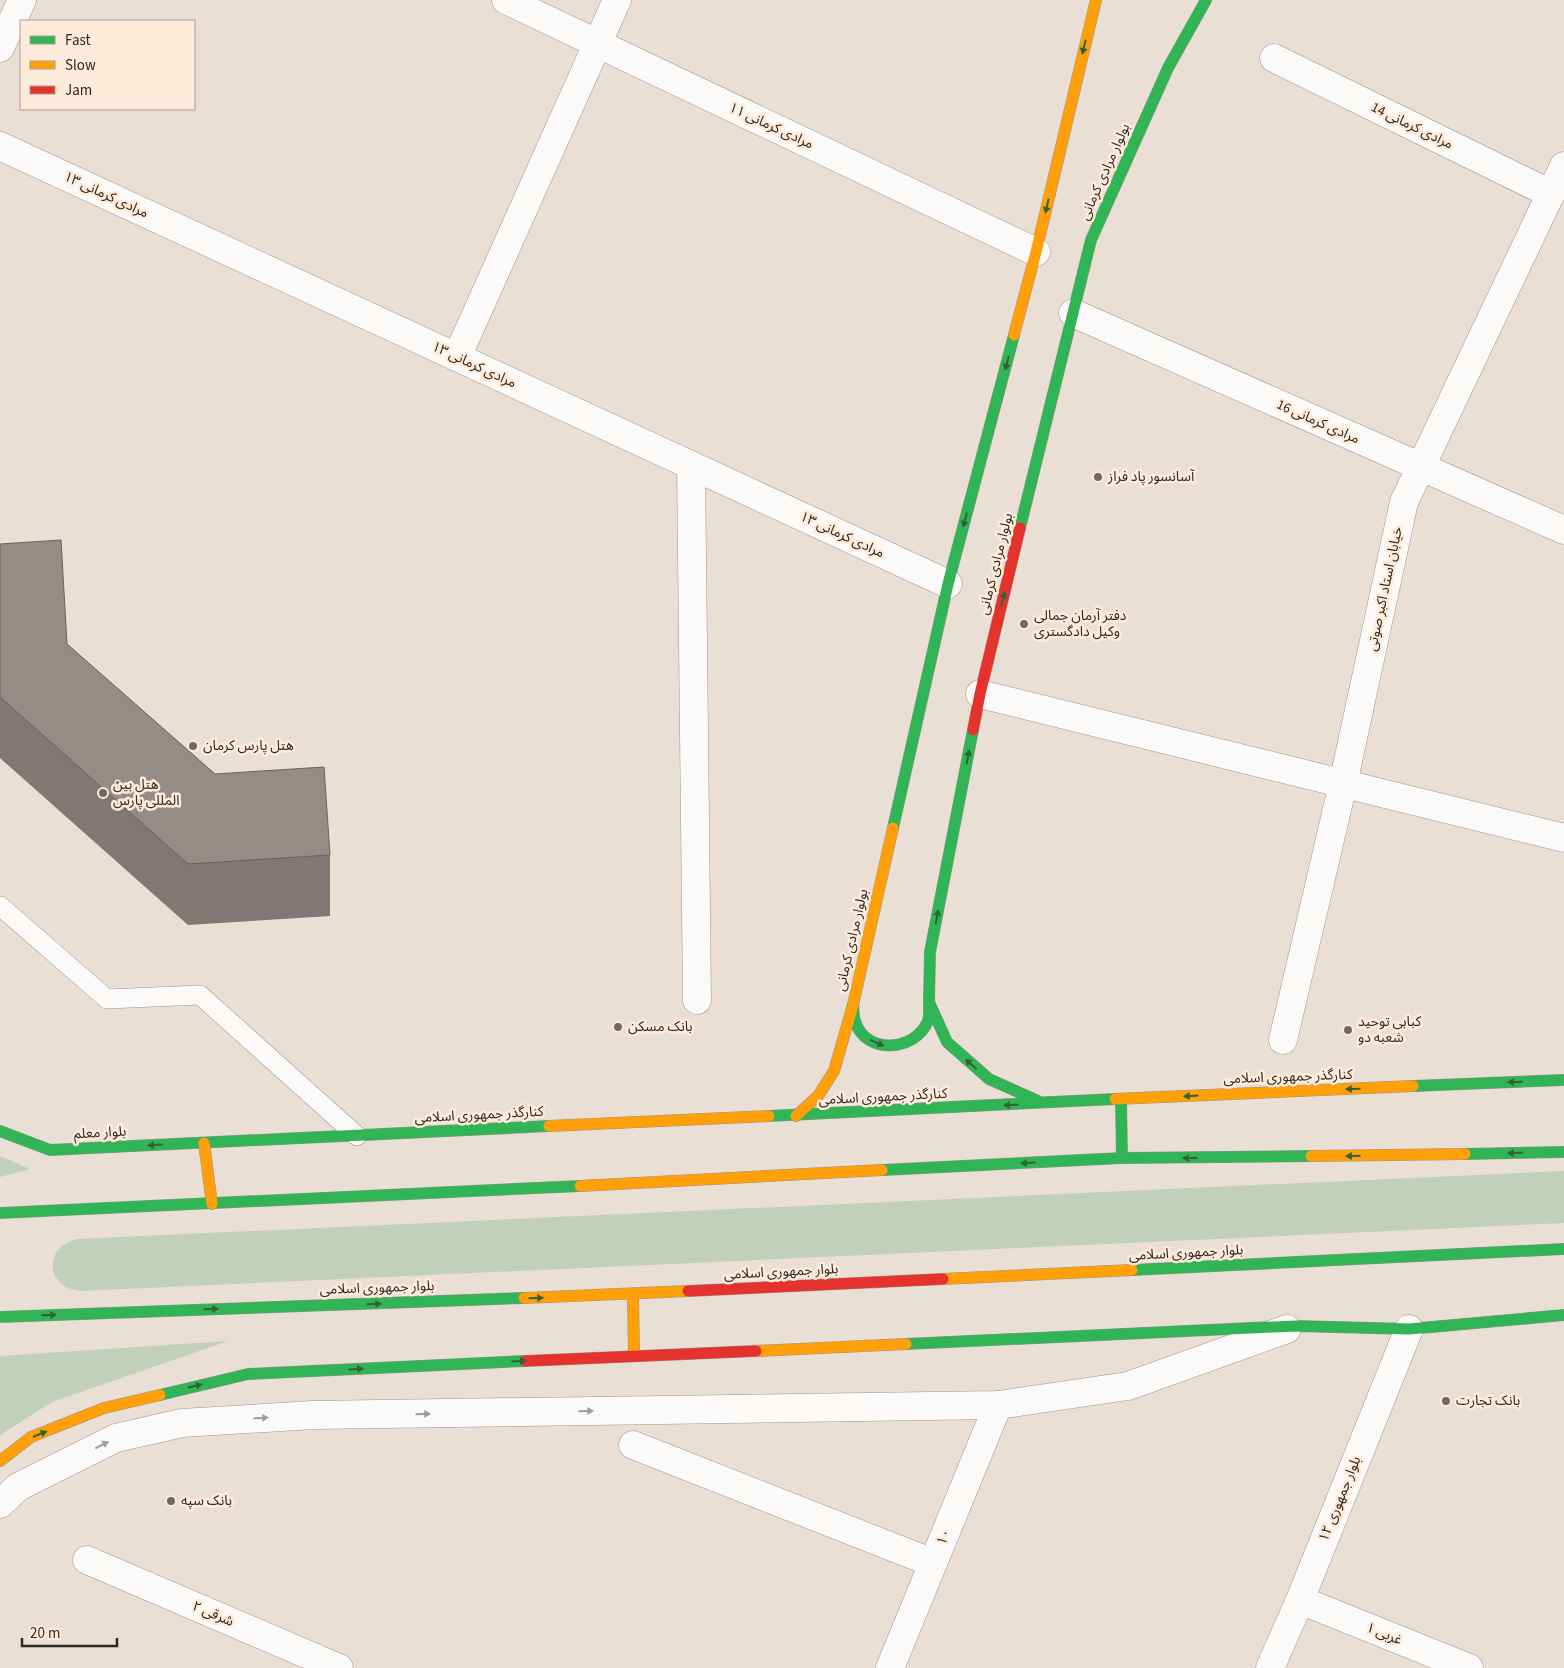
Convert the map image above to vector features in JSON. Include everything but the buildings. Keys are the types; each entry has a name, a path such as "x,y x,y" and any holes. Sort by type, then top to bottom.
{"street":[{"path":"0,48 22,0"},
{"name":"مرادی کرمانی ۱۱","path":"506,0 1036,252"},
{"path":"457,357 617,0"},
{"name":"بولوار مرادی کرمانی","path":"796,1116 818,1096 834,1071 853,1005 948,584 1036,252 1096,0"},
{"name":"بولوار مرادی کرمانی","path":"1044,1104 990,1079 946,1042 929,1002 930,952 980,694 1091,240 1168,68 1206,0"},
{"name":"مرادی کرمانی 14","path":"1274,58 1551,194"},
{"name":"مرادی کرمانی ۱۳","path":"0,146 948,584"},
{"name":"خیابان استاد اکبر صوتی","path":"1283,1040 1343,784 1404,502 1564,166"},
{"name":"مرادی کرمانی 16","path":"1073,313 1564,530"},
{"path":"691,465 697,1000"},
{"path":"980,694 1564,838"},
{"path":"853,1005 856,1024 867,1039 884,1047 903,1046 919,1036 928,1020 929,1002"},
{"name":"کنارگذر جمهوری اسلامی","path":"204,1143 1564,1080"},
{"path":"1121,1100 1122,1158"},
{"name":"بلوار معلم","path":"0,1131 50,1150 204,1143"},
{"path":"204,1143 212,1204"},
{"path":"0,1213 1122,1158 1243,1158 1564,1152"},
{"name":"بلوار جمهوری اسلامی","path":"0,1317 633,1294 1564,1250"},
{"path":"633,1294 634,1356"},
{"path":"0,1461 31,1437 104,1408 248,1374 1296,1326 1408,1328 1564,1314"},
{"path":"0,1504 18,1487 116,1438 182,1423 313,1415 998,1405 1128,1386 1296,1326"},
{"name":"بلوار جمهوری ۱۲","path":"1270,1668 1300,1600 1408,1328"},
{"name":"۱۰","path":"890,1668 998,1405"},
{"path":"633,1446 933,1564"},
{"name":"۲ شرقی","path":"87,1560 340,1668"},
{"name":"۱ غربی","path":"1300,1600 1468,1668"}],"lane":[{"path":"0,906 107,999 200,995 357,1136"}],"green space":[{"path":"0,1156 30,1169 0,1177"},
{"path":"1564,1171 1564,1223 80,1291 68,1288 60,1282 55,1275 53,1266 58,1250 66,1243 77,1239"},
{"path":"228,1341 52,1402 0,1435 0,1356"}],"traffic: fast":[{"path":"1020,528 1091,240 1168,68 1206,0"},
{"path":"893,828 948,584 1014,335"},
{"path":"973,730 930,952 929,1002 947,1042 989,1079 1038,1101"},
{"path":"853,1005 854,1019 860,1032 869,1040 879,1044 890,1045 902,1044 913,1039 922,1031 929,1019 929,1002"},
{"path":"1413,1086 1564,1080"},
{"path":"769,1116 1115,1099"},
{"path":"1121,1100 1122,1158"},
{"path":"0,1131 50,1150 549,1126"},
{"path":"1465,1154 1564,1152"},
{"path":"882,1170 1122,1158 1311,1156"},
{"path":"0,1213 580,1186"},
{"path":"1132,1270 1564,1249"},
{"path":"0,1317 524,1298"},
{"path":"906,1344 1296,1326 1409,1329 1564,1315"},
{"path":"160,1395 248,1374 525,1361"}],"traffic: slow":[{"path":"1014,335 1036,252 1096,0"},
{"path":"796,1116 818,1096 834,1071 853,1005 893,828"},
{"path":"1115,1099 1413,1086"},
{"path":"549,1126 769,1116"},
{"path":"204,1143 212,1204"},
{"path":"1311,1156 1465,1154"},
{"path":"580,1186 882,1170"},
{"path":"943,1279 1132,1270"},
{"path":"524,1298 688,1291"},
{"path":"633,1294 634,1356"},
{"path":"756,1351 906,1344"},
{"path":"0,1461 31,1437 104,1408 160,1395"}],"traffic: jam":[{"path":"973,730 1020,528"},
{"path":"688,1291 943,1279"},
{"path":"525,1361 756,1351"}],"place":[{"name":"آسانسور پاد فراز","path":"1098,477"},
{"name":"دفتر آرمان جمالی وکیل دادگستری","path":"1024,624"},
{"name":"هتل پارس کرمان","path":"193,746"},
{"name":"هتل بین المللی پارس","path":"103,793"},
{"name":"بانک مسکن","path":"618,1027"},
{"name":"کبابی توحید شعبه دو","path":"1348,1030"},
{"name":"بانک تجارت","path":"1446,1401"},
{"name":"بانک سپه","path":"171,1501"}]}
